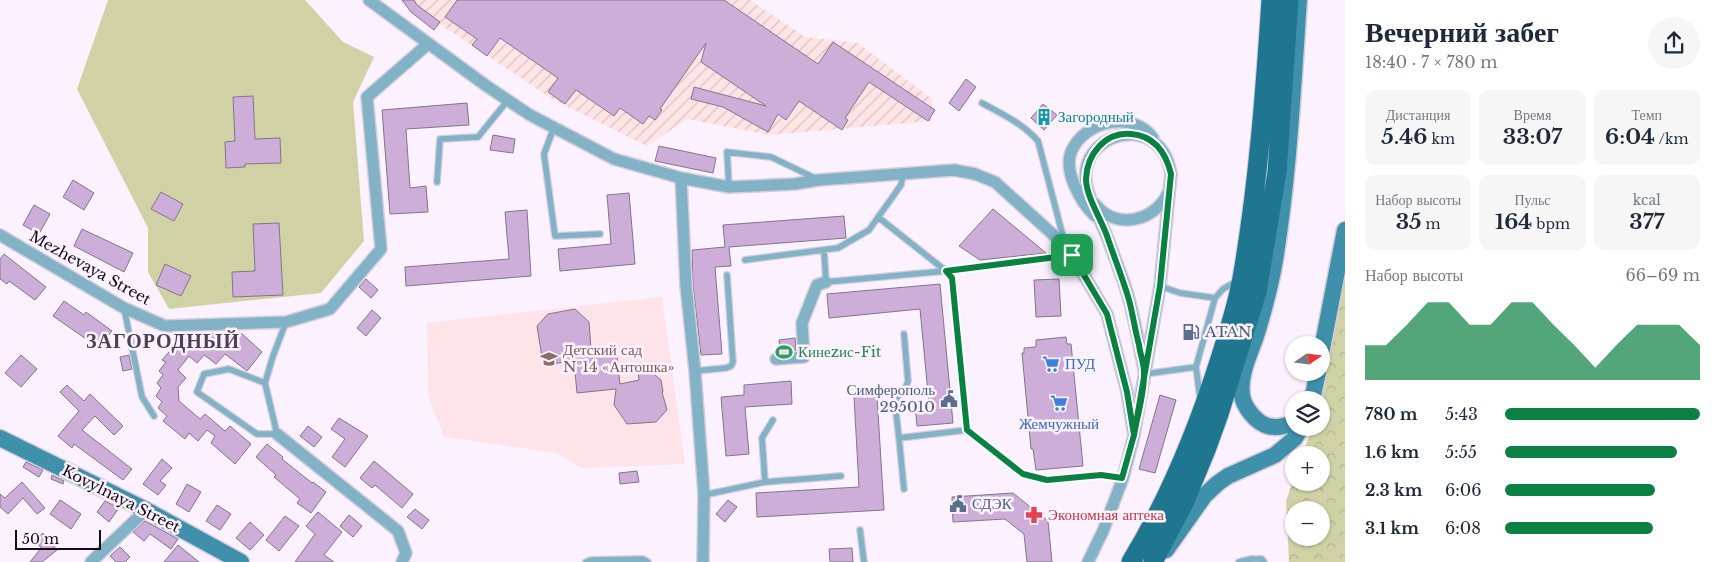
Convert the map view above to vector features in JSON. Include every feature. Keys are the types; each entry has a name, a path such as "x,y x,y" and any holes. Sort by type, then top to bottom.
{"main road":[{"path":"1131,562 1182,462 1202,414 1231,324 1242,279 1261,130 1271,0"},
{"path":"1155,562 1184,501 1220,414 1257,292 1277,172 1289,0"},
{"path":"1285,426 1268,426 1256,419 1242,397 1242,387 1243,376 1257,331 1274,261 1287,168 1299,0"},
{"path":"1324,336 1345,230"},
{"path":"1155,562 1211,489 1228,476 1275,456 1295,436"},
{"name":"Kovylnaya Street","path":"0,438 146,510 241,562"}],"street":[{"path":"369,0 428,44 530,115 614,159 681,178 728,187 795,184 819,180 954,170 975,174 995,182 1069,252 1107,314 1127,392 1134,435"},
{"path":"286,322 330,309 381,249 367,97 428,44"},
{"path":"1088,562 1103,530 1122,478 1134,435 1160,286 1171,174 1167,159 1148,131 1131,123 1113,122 1096,126 1081,136 1071,151 1070,168 1075,187 1082,200 1103,224"},
{"path":"1144,374 1130,302 1103,224 1090,196 1086,182 1087,167 1092,153 1103,142 1116,136 1131,134 1146,138 1158,146"},
{"path":"681,178 686,286 695,371 704,494 702,562"},
{"path":"1090,196 1107,215 1132,220 1144,217 1155,210 1164,201 1169,190"},
{"name":"Mezhevaya Street","path":"0,235 124,308 165,326 286,322"},
{"path":"776,359 804,358 802,323 817,285 826,282"},
{"path":"277,434 398,531 406,553 402,562"},
{"path":"91,562 146,510"}],"lane":[{"path":"437,182 440,139 478,136 508,100"},
{"path":"824,250 826,282 946,271 1069,252 1038,141 1029,131 1011,118 982,103"},
{"path":"554,127 544,154 555,236 600,234"},
{"path":"728,187 727,152 771,157 819,180"},
{"path":"745,260 838,248 869,230 901,185 903,174"},
{"path":"878,216 946,271 952,278 967,430"},
{"path":"695,371 726,368 731,366 733,362 727,275"},
{"path":"1202,414 1196,367 1215,298 1223,289 1242,279"},
{"path":"1160,286 1180,293 1215,298"},
{"path":"124,308 142,397 154,416"},
{"path":"265,383 229,369 204,374 197,392 257,434 277,434 265,383 286,322"},
{"path":"904,334 908,381 895,404 904,489"},
{"path":"1144,374 1196,367"},
{"path":"765,482 762,438 773,420"},
{"path":"899,438 967,430 1023,474 1047,480 1101,475 1122,478"},
{"path":"704,494 765,482 841,476"},
{"path":"860,530 864,562"},
{"path":"586,562 591,560 643,559 648,562"},
{"path":"1239,562 1251,559 1262,559 1264,562"}],"shaded area":[{"path":"404,0 750,0 805,37 858,43 932,99 931,121 769,135 687,119 647,146 552,99"},
{"name":"Детский сад №14 «Антошка»","path":"662,297 685,464 581,468 557,453 444,437 428,395 427,323"}],"green space":[{"path":"108,0 305,0 343,42 374,57 353,102 364,241 321,293 169,309 148,272 148,228 77,89"},
{"path":"1345,264 1345,562 1289,562 1288,546 1330,546 1330,501 1286,501 1289,491 1330,491 1330,446 1305,446 1309,436 1330,436 1330,391 1321,391 1323,381 1330,381 1330,342"}],"building":[{"path":"402,0 414,0 417,5 440,22 434,30 411,12"},
{"path":"457,0 724,0 818,64 833,42 935,110 928,121 869,82 845,118 848,120 842,130 799,101 786,120 778,114 768,132 723,107 691,99 694,87 766,106 701,62 706,43 660,109 662,110 655,120 649,116 643,124 620,108 614,116 576,90 565,104 548,92 558,78 500,38 487,56 472,45 477,39 445,17"},
{"path":"966,79 976,87 959,111 949,103"},
{"path":"253,96 255,139 280,138 281,163 245,164 245,167 226,168 225,142 235,141 233,97"},
{"path":"467,103 469,125 406,129 410,188 426,186 428,212 390,214 382,110"},
{"name":"Загородный","path":"1043,104 1057,115 1044,130 1031,118"},
{"path":"493,135 515,139 513,153 490,150"},
{"path":"659,146 716,158 713,173 655,161"},
{"path":"73,180 94,193 84,210 63,197"},
{"path":"161,192 183,204 174,221 151,209"},
{"path":"629,193 635,264 560,271 558,249 611,244 607,195"},
{"path":"34,205 50,214 39,234 23,225"},
{"path":"993,209 1046,253 980,260 959,246"},
{"path":"527,210 531,276 406,286 405,267 509,259 505,212"},
{"path":"844,216 846,238 729,247 731,266 715,267 722,354 701,355 693,285 692,250 725,247 723,225"},
{"path":"279,223 283,295 233,297 232,272 255,271 253,224"},
{"path":"82,229 133,253 124,272 74,246"},
{"path":"4,254 46,287 35,300 9,281 7,284 0,279 0,259"},
{"path":"165,264 191,276 181,296 156,285"},
{"path":"366,279 378,290 371,298 359,287"},
{"path":"1059,279 1061,316 1036,317 1034,280"},
{"path":"940,284 953,423 917,426 915,405 929,404 920,309 829,318 827,294"},
{"path":"64,301 84,315 86,312 112,331 99,348 53,316"},
{"path":"575,309 589,322 591,349 616,347 620,384 639,380 638,370 649,370 661,380 667,410 656,422 627,424 614,405 616,389 577,393 574,361 550,364 542,357 537,326 548,314"},
{"path":"372,310 381,318 366,336 357,328"},
{"path":"213,333 221,340 226,334 234,341 241,333 262,352 247,371 225,354 216,364 204,355 197,363 189,356 178,370 186,378 178,387 179,401 200,419 205,414 225,431 230,426 251,444 235,464 211,443 215,436 207,430 198,441 189,433 185,439 163,421 167,416 158,408 162,402 156,396 161,388 157,383 163,375 159,371 166,362 162,360 176,344 179,347 187,338 193,344 200,335 206,340"},
{"path":"1066,337 1067,344 1071,344 1083,466 1036,470 1033,449 1031,449 1022,353 1024,353 1024,348 1036,347 1036,340"},
{"path":"795,338 796,350 780,351 779,340"},
{"path":"21,355 37,369 21,387 5,373"},
{"path":"129,355 132,369 123,371 120,357"},
{"path":"791,381 792,404 745,407 749,454 726,456 721,397 744,395 744,385"},
{"path":"67,385 84,401 90,394 123,426 114,435 95,416 82,430 132,469 123,480 74,444 72,448 58,436 79,411 60,392"},
{"path":"1160,395 1176,400 1155,473 1139,469"},
{"path":"877,396 884,510 757,517 756,493 859,487 854,397"},
{"path":"339,418 368,436 345,467 332,457 345,439 331,429"},
{"path":"308,426 322,437 314,447 300,436"},
{"path":"267,444 283,457 282,459 326,492 311,513 297,503 300,499 274,477 276,475 256,457"},
{"path":"162,459 172,468 160,481 166,485 158,495 143,484"},
{"path":"374,461 413,494 402,508 375,485 372,488 360,478"},
{"path":"26,462 43,470 39,477 23,467"},
{"path":"637,471 639,482 620,484 619,473"},
{"path":"52,475 64,481 63,484 51,479"},
{"path":"22,482 45,508 37,514 23,498 8,514 0,507 0,494 5,498"},
{"path":"187,484 201,492 189,512 176,504"},
{"path":"1013,493 1048,521 1052,562 1027,562 1024,534 1005,519 953,522 952,497"},
{"path":"60,500 81,514 71,529 50,514"},
{"path":"728,500 737,507 725,522 716,514"},
{"path":"105,501 119,508 109,522 97,512"},
{"path":"217,505 231,514 220,530 206,521"},
{"path":"415,509 429,520 422,529 407,517"},
{"path":"318,512 342,532 324,555 334,562 295,562 315,534 306,526"},
{"path":"349,515 362,526 353,537 340,526"},
{"path":"285,516 299,526 279,551 266,540"},
{"path":"145,521 178,539 171,549 150,534 144,541 133,532"},
{"path":"250,522 264,535 250,550 236,538"},
{"path":"43,533 57,550 42,562 30,562 41,548 35,540"},
{"path":"178,545 199,562 164,562"},
{"path":"120,547 130,557 125,562 116,562 110,556"},
{"path":"852,548 853,562 830,562 829,549"}],"place":[{"name":"Загородный","path":"1044,117"},
{"name":"ATAN","path":"1191,332"},
{"name":"Кинеzис-Fit","path":"784,352"},
{"name":"Детский сад №14 «Антошка»","path":"549,359"},
{"name":"ПУД","path":"1051,364"},
{"name":"Симферополь 295010","path":"949,399"},
{"name":"Жемчужный","path":"1059,403"},
{"name":"СДЭК","path":"958,504"},
{"name":"Экономная аптека","path":"1034,515"}],"district":[{"name":"ЗАГОРОДНЫЙ","path":"163,341"}],"route":[{"path":"1072,255 946,271 952,278 967,430 1023,474 1047,480 1101,475 1122,478 1134,435 1160,286 1171,174 1167,159 1158,146 1146,138 1131,134 1116,136 1103,142 1092,153 1087,167 1086,182 1090,196 1103,224 1130,302 1144,374 1134,435 1127,392 1107,314 1072,255"}]}
